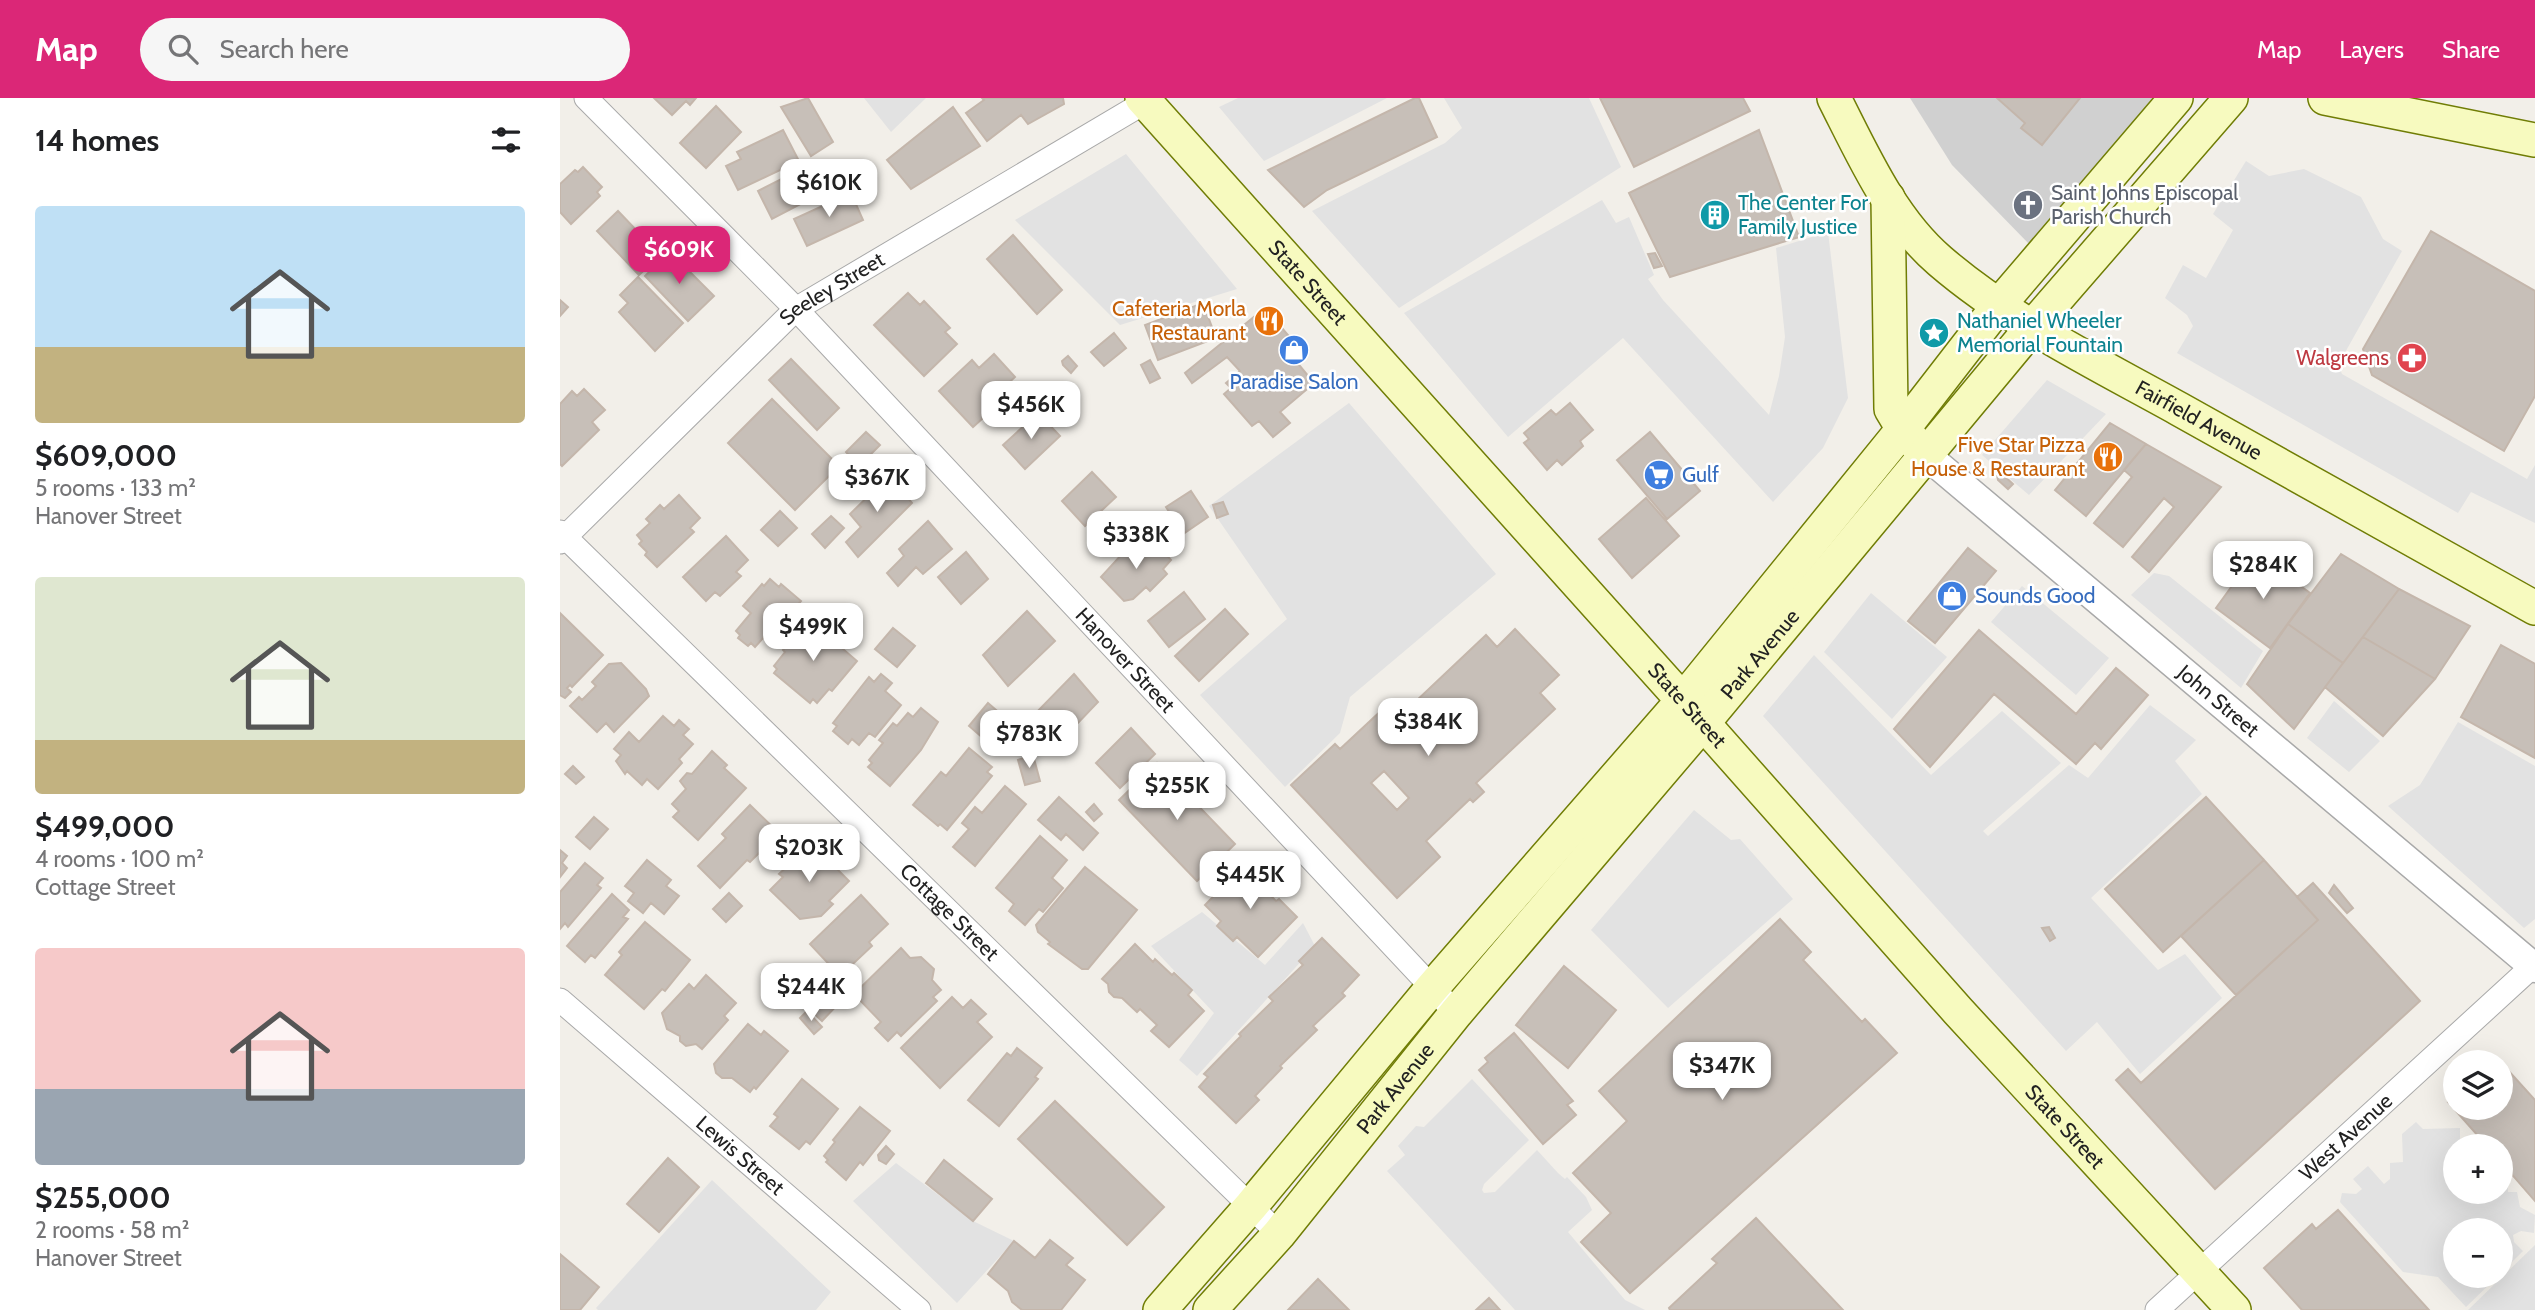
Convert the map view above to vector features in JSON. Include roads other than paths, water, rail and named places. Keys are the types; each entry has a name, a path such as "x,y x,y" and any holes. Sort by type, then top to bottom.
{"main road":[{"name":"Fairfield Avenue","path":"1834,98 1888,198 1939,261 1999,305 2535,608"},
{"name":"Park Avenue","path":"1210,1310 1279,1234 1456,1013 1693,711 1999,305 2176,98"},
{"name":"Park Avenue","path":"1160,1310 1251,1206 1432,988 1693,711 1926,455 2033,326 2231,98"},
{"path":"2325,98 2535,140"},
{"name":"State Street","path":"1146,99 1958,1011 2234,1310"},
{"name":"Fairfield Avenue","path":"1888,198 1891,409 1903,429"},
{"name":"John Street","path":"1903,429 1926,455"}],"street":[{"name":"Hanover Street","path":"586,98 796,309 1456,1013"},
{"name":"Seeley Street","path":"562,537 796,309 1146,99"},
{"name":"John Street","path":"1926,455 2534,966"},
{"name":"Cottage Street","path":"562,537 1279,1234"},
{"name":"West Avenue","path":"2157,1310 2534,966"},
{"name":"Lewis Street","path":"560,1000 919,1310"}],"place":[{"name":"Saint Johns Episcopal Parish Church","path":"2028,205"},
{"name":"The Center For Family Justice","path":"1715,215"},
{"name":"Cafeteria Morla Restaurant","path":"1269,321"},
{"name":"Nathaniel Wheeler Memorial Fountain","path":"1934,333"},
{"name":"Paradise Salon","path":"1294,350"},
{"name":"Walgreens","path":"2412,358"},
{"name":"Five Star Pizza House & Restaurant","path":"2108,457"},
{"name":"Gulf","path":"1659,475"},
{"name":"Sounds Good","path":"1952,596"}]}
